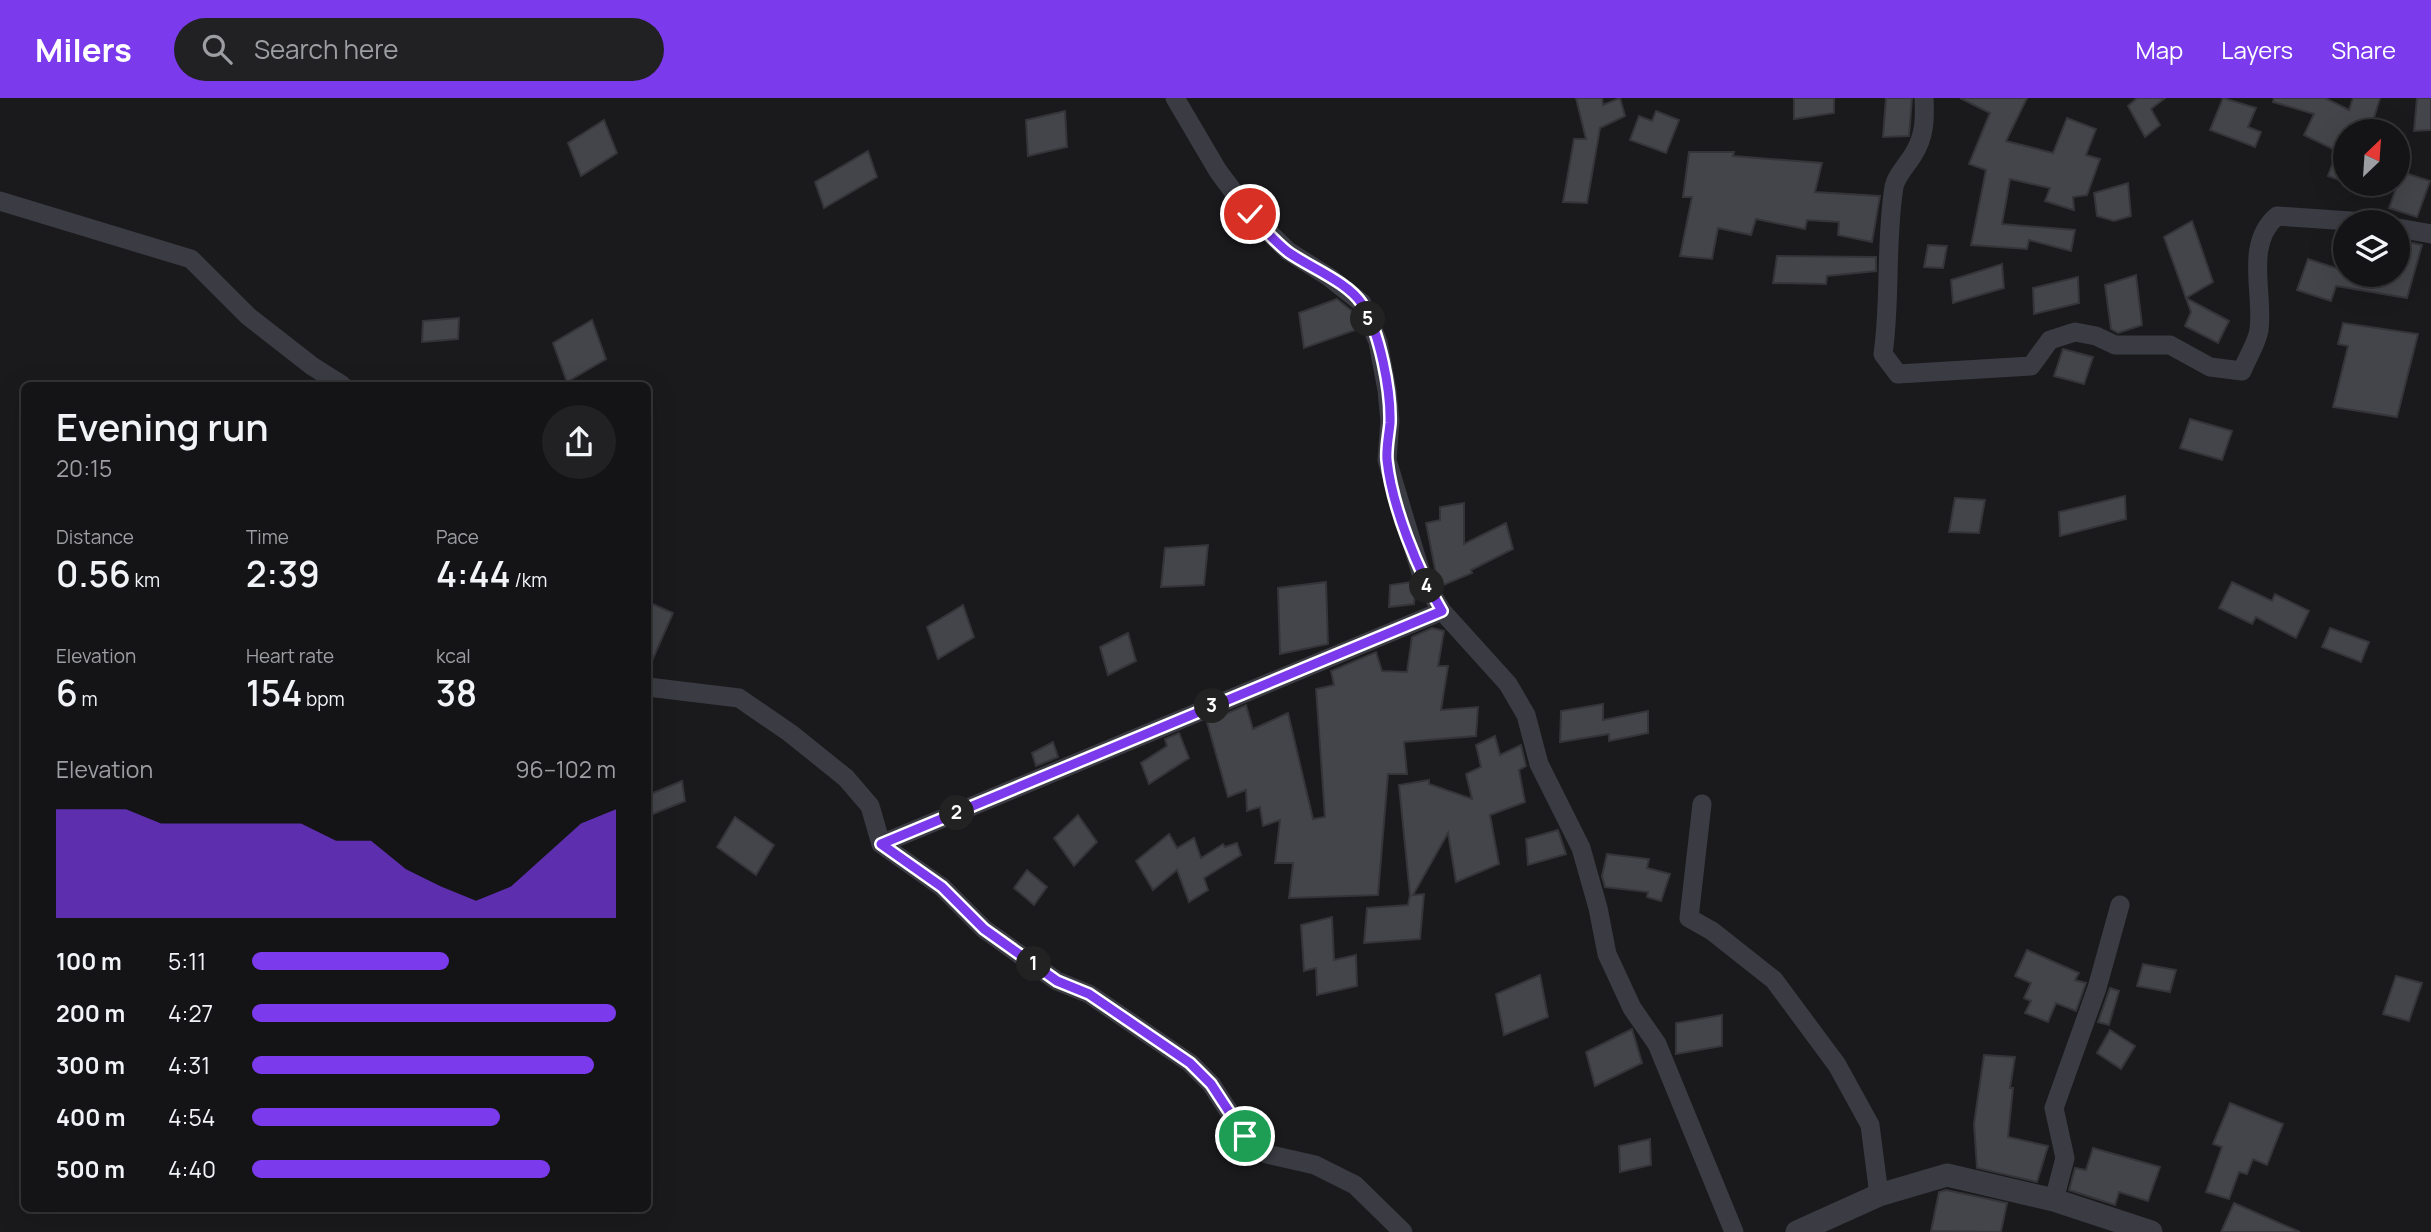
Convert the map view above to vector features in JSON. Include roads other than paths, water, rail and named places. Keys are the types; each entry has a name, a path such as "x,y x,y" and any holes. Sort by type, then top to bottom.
{"street":[{"path":"1175,98 1218,171 1250,214 1288,251 1329,277 1362,303 1378,342 1387,390 1390,421 1387,460 1423,580 1442,611 1508,684 1526,715 1539,764 1581,848 1598,908 1607,954 1632,1008 1657,1044 1734,1232"},
{"path":"1924,98 1925,128 1915,152 1895,183 1891,217 1889,317 1883,354 1898,374 2031,366 2049,340 2075,332 2096,336 2115,345 2170,345 2210,367 2242,371 2259,331 2255,275 2266,226 2277,216 2333,220"},
{"path":"0,201 191,259 248,316 312,366 337,382"},
{"path":"2410,230 2431,234"},
{"path":"881,844 1442,611"},
{"path":"651,687 739,698 790,733 846,778 870,806 881,844 942,887 984,929 1057,981 1089,994 1190,1063 1211,1084 1245,1136 1267,1154 1315,1165 1355,1185 1403,1232"},
{"path":"1702,804 1689,918 1712,931 1774,980 1838,1065 1870,1125 1879,1195"},
{"path":"2054,1200 2065,1158 2054,1108 2097,988 2120,905"},
{"path":"1797,1232 1879,1195 1947,1175 2054,1200 2151,1232"}]}
